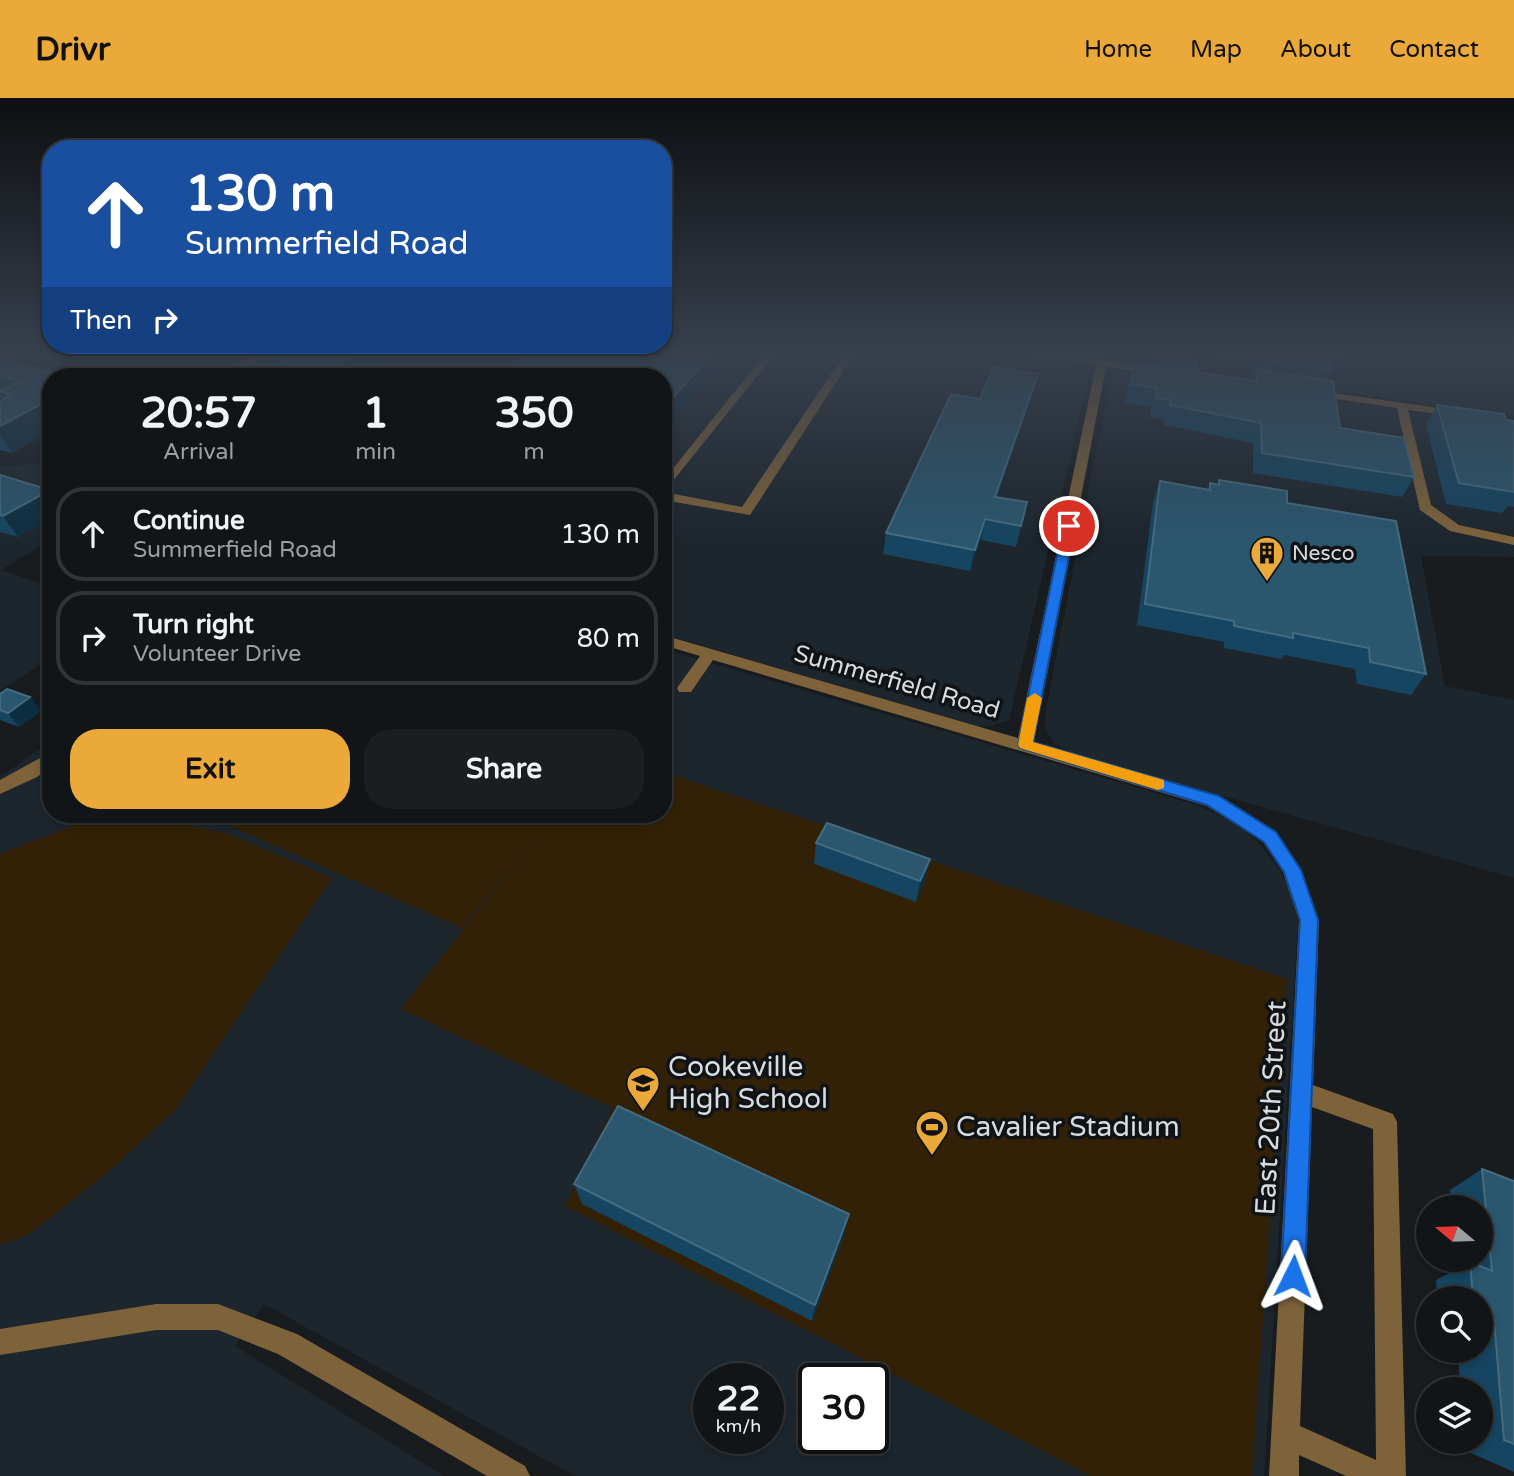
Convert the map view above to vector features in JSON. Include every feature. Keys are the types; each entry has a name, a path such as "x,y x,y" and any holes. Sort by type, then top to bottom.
{"street":[{"path":"672,478 723,414"},
{"path":"672,498 745,512 810,414"},
{"path":"1025,745 1092,414"},
{"path":"1404,414 1425,507 1455,528 1514,541"},
{"name":"Summerfield Road","path":"672,643 1213,801 1270,837"},
{"path":"685,688 709,654"},
{"path":"0,787 31,773 42,765"},
{"name":"East 20th Street","path":"1270,837 1292,870 1309,920 1284,1476"},
{"path":"1301,1092 1385,1122 1391,1476"},
{"path":"0,1342 156,1317 218,1317 287,1344 515,1476"},
{"path":"1286,1434 1379,1476"}],"shaded area":[{"path":"672,414 1080,414 1009,720 988,727 974,726 672,637"},
{"path":"1104,414 1434,414 1514,426 1514,557 1421,556 1445,686 1514,700 1514,878 1074,754 1055,744 1045,729 1046,709"},
{"path":"42,464 42,545 1,570 42,584 42,663 0,691 0,467"},
{"name":"Cookeville High School","path":"672,652 1196,805 1231,821 1256,840 1278,867 1290,891 1298,922 1264,1476 575,1476 264,1304 235,1346 444,1476 0,1476 0,777 42,747 42,823 672,823"},
{"name":"Cavalier Stadium","path":"672,775 1287,979 1252,1476 1091,1476 889,1372 889,1363 871,1363 565,1206 613,1108 401,1009 533,840 462,928 223,823 672,823"},
{"path":"81,823 179,823 231,835 332,878 175,1110 106,1174 29,1234 0,1245 0,854"}],"building":[{"path":"0,414 22,414 0,426"},
{"path":"942,414 1024,414 995,497 1027,502 1021,526 985,519 975,550 886,533"},
{"path":"1217,414 1338,414 1340,428 1404,438 1414,477 1262,453 1261,423"},
{"path":"1440,414 1504,414 1506,420 1514,421 1514,492 1459,483"},
{"path":"0,475 42,488 42,494 3,516 0,515"},
{"name":"Nesco","path":"1219,480 1287,491 1287,503 1396,521 1426,674 1370,662 1369,648 1293,633 1293,638 1234,626 1234,621 1145,604 1160,481 1210,490 1210,483 1219,485"},
{"path":"7,689 30,697 8,713 0,710 0,694"},
{"path":"827,823 930,859 920,881 816,843"},
{"path":"618,1106 849,1214 815,1305 574,1184"},
{"path":"1482,1169 1514,1181 1514,1444 1504,1440 1493,1319 1493,1286 1472,1286 1471,1272 1493,1272 1493,1195 1485,1195"}],"slow traffic":[{"path":"1035,698 1025,745 1158,784"}],"place":[{"name":"Nesco","path":"1267,583"},
{"name":"Cookeville High School","path":"643,1113"},
{"name":"Cavalier Stadium","path":"932,1157"}],"route":[{"path":"1069,526 1025,745 1213,801 1270,837 1292,870 1309,920 1293,1276"}]}
